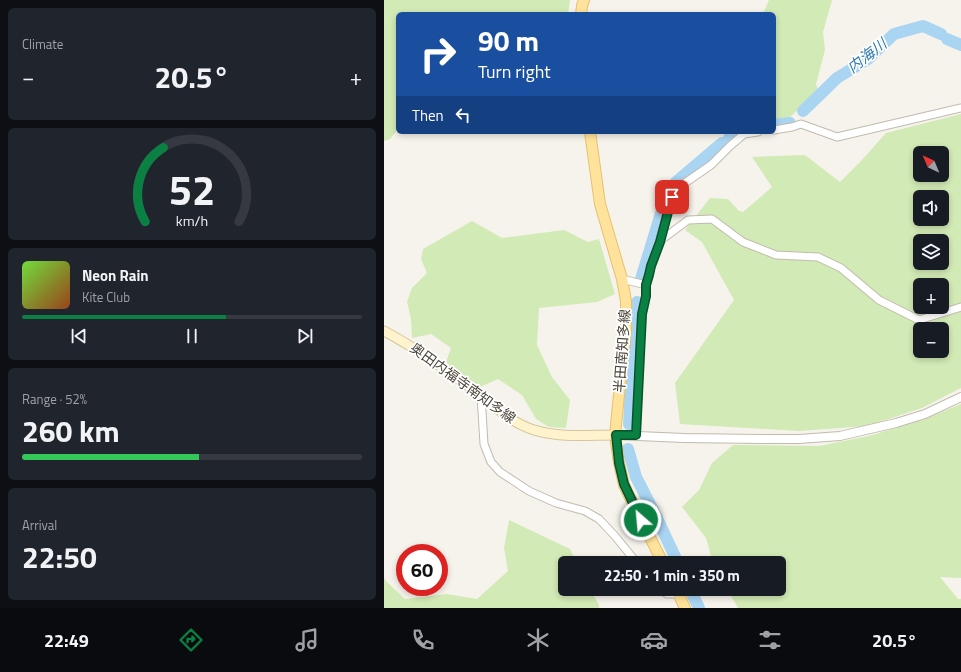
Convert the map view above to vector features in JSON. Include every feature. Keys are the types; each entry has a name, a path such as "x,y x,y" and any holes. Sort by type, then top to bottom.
{"main road":[{"path":"581,12 584,0"},
{"name":"半田南知多線","path":"590,134 600,204 622,279 626,302 626,331 616,435 619,463 624,484 659,556"},
{"name":"奥田内福寺南知多線","path":"384,331 407,343 444,368 506,416 520,424 534,430 553,434 574,436 616,435"},
{"path":"679,596 685,608"}],"street":[{"path":"776,130 801,124 837,137 961,108"},
{"path":"636,435 642,314 646,296 646,285 660,242 672,197 682,184 711,165 744,134"},
{"path":"660,242 688,220 712,219 743,242 776,254 818,257 841,268 880,300 919,320 961,307"},
{"path":"622,279 646,285"},
{"path":"482,396 484,444 491,462 500,472 529,491 556,503 585,511 599,518 631,556"},
{"path":"616,435 761,439 799,439 840,436 896,423 925,414 961,397"}],"green space":[{"path":"384,0 570,0 568,12 396,12 396,132 390,139 384,141"},
{"path":"769,0 832,0 823,32 825,50 816,84 818,91 788,119 776,121 776,12 764,12"},
{"path":"961,114 961,388 922,408 867,426 799,431 680,424 675,383 734,300 702,242 685,230 710,198 728,199 739,211 743,212 772,187 752,157 805,155 840,182 886,133"},
{"path":"472,221 502,238 564,230 588,242 599,239 615,294 597,302 539,308 537,345 552,377 570,400 566,428 549,427 536,419 522,395 498,379 478,388 446,362 451,348 431,334 412,338 411,319 407,302 412,288 427,273 421,259 423,249"},
{"path":"961,404 961,578 940,577 958,599 961,599 961,608 738,608 731,596 786,596 786,556 711,556 706,538 682,507 699,490 712,463 733,445 819,446 869,436 925,419"},
{"path":"509,520 570,549 574,556 558,556 558,596 594,596 599,608 384,608 384,577 385,580 396,590 396,596 402,596 405,599 430,596 448,596 448,594 477,599 508,571 504,548"}],"waterway":[{"name":"内海川","path":"803,111 837,78 868,59 894,34 923,26 941,34"},
{"name":"内海川","path":"947,39 961,45"},
{"name":"内海川","path":"776,125 790,123"},
{"name":"内海川","path":"729,138 736,134"},
{"name":"内海川","path":"641,279 666,197 676,182 722,143"},
{"name":"内海川","path":"629,424 637,302"},
{"name":"内海川","path":"628,449 636,477 675,556"},
{"name":"内海川","path":"693,596 699,608"}],"route":[{"path":"641,520 624,484 619,463 616,435 636,435 642,314 646,296 646,285 660,242 672,197"}]}
